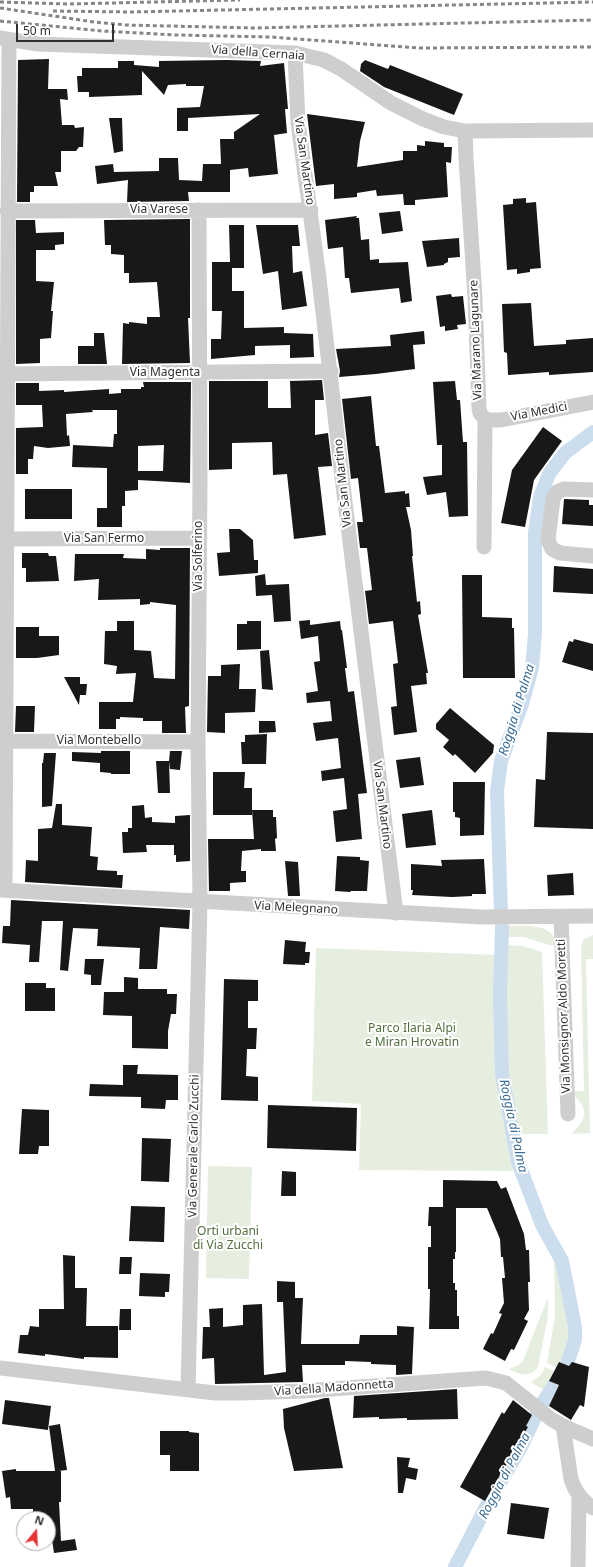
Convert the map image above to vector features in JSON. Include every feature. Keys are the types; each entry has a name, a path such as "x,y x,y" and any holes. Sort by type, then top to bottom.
{"street":[{"name":"Via della Cernaia","path":"4,39 38,44 295,53 316,58 335,66 391,103 423,119 444,127 465,132 593,130"},
{"path":"2,890 8,539 4,374 7,210 4,39"},
{"name":"Via San Martino","path":"295,53 298,123 311,210 331,371 345,501 396,913"},
{"name":"Via Marano Lagunare","path":"465,132 475,297 478,408 485,419 484,547"},
{"name":"Via Varese","path":"7,210 311,210"},
{"name":"Via Solferino","path":"199,210 200,538 198,742 200,902"},
{"name":"Via Magenta","path":"4,374 331,371"},
{"name":"Via Medici","path":"485,419 501,420 593,402"},
{"path":"593,490 564,489 557,492 553,499 548,540 552,548 560,553 593,556"},
{"name":"Via San Fermo","path":"8,539 200,538"},
{"name":"Via Montebello","path":"4,741 198,742"},
{"name":"Via Melegnano","path":"2,890 507,918 593,916"},
{"name":"Via Generale Carlo Zucchi","path":"188,1389 200,902"},
{"name":"Via Monsignor Aldo Moretti","path":"561,917 568,1114"},
{"name":"Via della Madonnetta","path":"0,1368 215,1393 241,1394 486,1378 506,1383 562,1426 593,1439"},
{"path":"562,1426 571,1480 574,1488 579,1496 593,1508"},
{"path":"578,1567 579,1496"}],"green space":[{"path":"505,926 530,926 543,929 553,935 555,945 548,945 524,937 506,937"},
{"path":"593,935 593,959 586,959 590,1133 571,1134 584,1117 584,1109 581,1103 574,1096 573,1091 584,1091 581,946 584,939"},
{"path":"506,945 523,946 542,952 548,1134 519,1134 509,1075"},
{"name":"Parco Ilaria Alpi e Miran Hrovatin","path":"316,948 499,955 496,1035 502,1092 516,1165 512,1171 359,1170 361,1104 312,1101"},
{"name":"Orti urbani di Via Zucchi","path":"208,1166 252,1167 249,1279 206,1278"},
{"path":"554,1256 571,1320 566,1351 557,1367 547,1363 555,1316"},
{"path":"548,1297 548,1316 538,1367 532,1373 528,1374 521,1374 509,1369 519,1365 523,1361"},
{"path":"545,1367 554,1371 544,1390 531,1382 541,1375"}],"building":[{"path":"49,59 48,89 67,89 68,100 60,99 62,125 74,125 75,128 84,127 83,147 79,147 76,151 61,151 61,172 55,172 58,186 34,186 34,192 30,192 30,202 17,202 18,60"},
{"path":"365,60 388,69 390,65 463,94 454,115 384,87 360,71 361,64"},
{"path":"118,61 134,61 134,65 159,67 159,61 261,61 260,66 284,63 288,109 285,109 287,133 274,135 278,174 249,177 248,168 230,170 230,192 188,192 189,201 127,202 128,180 97,184 95,166 113,164 114,172 159,171 159,158 178,158 179,180 202,181 203,164 221,164 220,139 234,139 234,132 260,114 188,118 188,131 177,131 177,108 200,107 204,86 186,86 186,84 168,85 164,95 142,71 142,95 89,97 89,92 78,92 77,76 82,76 82,68 118,68"},
{"path":"307,114 365,122 360,141 357,167 403,160 403,151 417,151 417,145 425,146 425,141 444,143 444,147 452,147 451,163 446,162 448,197 415,200 415,205 404,205 403,194 377,196 376,190 357,193 357,197 334,199 334,184 316,186"},
{"path":"109,118 122,118 123,151 114,153"},
{"path":"526,198 526,203 536,202 541,268 530,269 530,272 517,274 517,269 507,270 503,205 513,204 513,199"},
{"path":"400,211 403,231 382,234 379,213"},
{"path":"357,216 356,218 359,218 361,240 369,239 370,260 379,259 379,263 408,262 412,301 401,303 399,288 351,293 349,278 345,278 343,247 328,249 325,220"},
{"path":"190,219 190,318 188,318 190,363 122,364 123,323 129,324 129,322 147,324 147,317 160,317 157,282 129,283 129,273 124,273 124,255 111,254 111,245 105,245 104,220"},
{"path":"16,220 35,220 36,233 64,232 64,244 55,245 55,250 36,250 36,281 54,282 51,311 53,311 51,338 40,339 40,363 16,364"},
{"path":"229,225 244,225 244,268 232,268 232,291 244,291 244,328 284,327 284,333 313,334 314,357 290,358 290,345 255,346 255,355 211,359 211,339 221,339 222,311 212,311 212,262 230,262"},
{"path":"256,225 298,225 300,246 292,246 293,273 302,271 307,306 282,310 278,271 263,274"},
{"path":"459,238 460,257 448,258 448,262 444,265 427,267 422,241"},
{"path":"451,294 452,297 463,296 466,324 457,325 458,329 445,331 445,326 440,327 436,296"},
{"path":"531,303 534,346 566,344 566,340 593,338 593,372 549,375 549,372 508,375 507,353 504,352 502,304"},
{"path":"424,331 425,344 413,345 415,369 339,377 340,371 336,349 391,346 390,335"},
{"path":"94,333 104,333 107,364 78,364 78,346 94,346"},
{"path":"322,380 324,400 315,400 315,435 328,433 332,466 318,467 326,535 294,539 287,474 273,475 272,442 232,443 232,469 209,470 209,381 268,381 268,408 291,408 290,381"},
{"path":"455,381 457,400 460,400 463,442 467,442 468,516 449,517 446,492 427,495 423,477 442,475 442,445 437,445 433,382"},
{"path":"143,382 191,382 190,483 138,480 138,490 125,491 125,506 122,506 122,527 97,527 97,508 107,508 107,468 72,467 73,445 113,447 114,434 117,434 117,410 92,410 93,412 66,414 67,436 69,435 70,446 48,448 34,446 33,459 28,459 28,474 16,474 16,428 43,427 42,405 16,405 16,383 39,383 39,391 64,390 64,392 109,389 109,394 121,393 121,389 141,389 141,387 144,387","holes":["164,445 163,471 138,471 138,446"]},
{"path":"371,396 376,446 379,446 385,493 405,491 405,494 409,493 410,507 406,507 411,530 417,602 420,601 421,614 418,615 428,673 426,673 427,684 411,686 417,732 394,735 391,707 397,706 393,664 398,663 393,621 369,624 365,591 372,590 367,548 360,548 357,522 363,522 358,478 351,479 342,399"},
{"path":"543,427 562,441 534,480 525,527 501,523 512,470"},
{"path":"25,489 72,489 72,519 25,519"},
{"path":"564,499 589,500 589,505 593,505 593,526 562,524"},
{"path":"229,529 240,529 253,540 254,560 258,560 258,573 219,576 217,553 230,552"},
{"path":"160,548 190,548 189,706 185,707 186,733 162,733 162,721 143,721 143,718 120,717 120,719 116,719 116,729 99,729 99,702 133,702 136,673 116,674 117,666 104,664 105,631 117,631 117,621 134,621 134,650 151,651 154,678 175,679 176,605 150,602 150,604 140,605 140,599 98,600 99,579 74,581 75,554 124,554 123,558 146,559 146,549 160,550"},
{"path":"22,553 48,553 49,556 56,556 59,581 26,582 26,568 22,568"},
{"path":"554,566 593,569 593,594 553,592"},
{"path":"265,574 266,585 289,584 291,621 274,622 272,595 256,596 255,576"},
{"path":"462,575 482,575 482,617 512,618 512,628 514,628 515,678 463,678"},
{"path":"310,620 310,625 340,621 347,668 345,668 348,692 354,691 367,793 358,794 362,839 336,842 333,811 347,809 344,778 322,781 321,771 341,768 338,738 316,741 313,723 332,721 330,701 307,703 306,693 318,691 314,662 320,661 318,636 301,639 299,621"},
{"path":"247,621 261,621 261,649 237,650 237,624 247,624"},
{"path":"16,627 39,627 39,636 59,636 59,655 37,658 16,658"},
{"path":"574,639 593,644 593,671 562,662 569,641 573,642"},
{"path":"269,650 273,690 262,689 260,651"},
{"path":"240,664 239,689 256,689 255,712 225,713 225,733 207,732 208,676 221,676 221,665"},
{"path":"64,677 80,677 80,684 87,684 86,695 80,695 79,705"},
{"path":"16,706 35,706 34,732 15,732"},
{"path":"450,708 494,745 493,753 475,773 455,754 453,756 443,747 449,740 436,729 436,724"},
{"path":"259,721 275,721 276,732 259,733"},
{"path":"547,732 593,733 593,829 534,827 536,779 545,780"},
{"path":"267,734 266,764 242,764 241,742 245,742 245,735"},
{"path":"101,751 130,751 130,774 111,774 100,772 100,763 72,761 72,752 101,753"},
{"path":"170,751 182,751 180,770 170,769"},
{"path":"44,753 56,753 52,806 42,807 42,763"},
{"path":"420,757 424,785 400,788 396,760"},
{"path":"156,761 169,761 170,793 158,793"},
{"path":"213,772 245,772 244,788 252,788 252,815 213,815"},
{"path":"453,782 485,782 484,835 460,836 460,818 455,817 455,812 453,812"},
{"path":"56,804 62,804 62,825 92,827 90,856 98,857 97,870 117,871 117,875 123,875 122,888 25,882 26,860 38,861 38,829 52,828"},
{"path":"144,805 145,818 152,817 152,822 175,823 175,816 190,815 190,861 176,862 174,845 146,845 147,852 123,853 122,832 128,832 128,828 132,828 132,806"},
{"path":"252,810 273,810 273,817 276,817 276,851 261,851 261,849 242,851 241,871 246,871 246,882 230,883 230,891 209,891 208,839 254,839"},
{"path":"432,810 436,845 406,848 402,814"},
{"path":"337,856 360,857 360,860 369,861 367,891 335,891"},
{"path":"484,859 486,894 472,894 472,896 452,897 412,895 411,864 442,866 441,860"},
{"path":"285,861 298,862 300,896 288,896"},
{"path":"573,873 574,895 548,896 547,875"},
{"path":"11,900 190,910 189,929 160,927 157,969 139,969 140,948 97,946 98,929 73,928 68,971 60,970 63,921 42,921 39,962 29,962 30,945 2,943 3,926 10,926"},
{"path":"285,940 306,942 305,952 310,952 309,963 305,963 305,965 283,964"},
{"path":"85,959 104,959 101,985 91,985 91,975 84,974"},
{"path":"124,977 138,978 138,989 167,989 167,994 177,994 176,1014 171,1014 168,1031 168,1049 132,1048 132,1016 103,1015 104,992 124,992"},
{"path":"224,979 258,980 258,1001 248,1001 248,1028 257,1028 256,1049 247,1049 246,1076 258,1077 258,1101 221,1100"},
{"path":"25,983 46,983 46,988 55,988 55,1011 25,1011"},
{"path":"123,1065 138,1065 137,1074 178,1075 178,1100 166,1100 165,1109 141,1108 141,1097 89,1096 90,1084 123,1085"},
{"path":"268,1105 357,1108 356,1151 267,1148"},
{"path":"22,1109 49,1110 49,1146 39,1146 38,1154 19,1154"},
{"path":"142,1138 171,1139 169,1182 141,1181"},
{"path":"282,1171 296,1172 296,1196 281,1196"},
{"path":"443,1180 497,1181 501,1189 506,1187 524,1234 526,1250 529,1250 529,1310 524,1319 528,1321 514,1350 511,1349 505,1361 483,1349 491,1333 493,1334 502,1314 499,1313 504,1303 502,1278 505,1278 503,1257 501,1257 500,1239 487,1208 456,1208 456,1252 455,1259 453,1259 453,1283 455,1283 455,1290 457,1290 457,1316 459,1316 459,1329 429,1329 430,1289 428,1289 428,1247 431,1247 431,1226 428,1226 429,1207 443,1207"},
{"path":"131,1206 165,1207 164,1242 129,1241"},
{"path":"63,1255 75,1256 75,1288 87,1288 86,1326 118,1326 118,1358 84,1357 84,1359 45,1354 45,1356 18,1353 20,1335 28,1335 30,1326 39,1327 39,1309 64,1309"},
{"path":"120,1257 132,1257 131,1274 119,1274"},
{"path":"140,1273 170,1274 169,1292 165,1292 165,1297 139,1296"},
{"path":"277,1281 295,1282 295,1298 303,1298 301,1344 359,1344 360,1335 397,1335 397,1326 414,1327 412,1374 396,1375 396,1365 345,1361 345,1365 302,1365 303,1382 215,1384 214,1358 202,1359 203,1327 210,1327 209,1309 223,1308 223,1327 243,1325 243,1305 262,1304 264,1375 286,1372 283,1302 277,1302"},
{"path":"120,1309 131,1309 131,1330 119,1330"},
{"path":"559,1362 569,1366 572,1362 589,1367 584,1407 580,1405 571,1420 549,1406 559,1385 549,1381"},
{"path":"457,1389 458,1419 407,1420 407,1418 353,1418 354,1396"},
{"path":"329,1398 343,1468 294,1471 284,1428 283,1409"},
{"path":"5,1400 51,1406 48,1430 2,1424"},
{"path":"513,1400 532,1415 526,1426 528,1427 485,1501 460,1487 502,1412 504,1414"},
{"path":"60,1424 67,1470 58,1471 61,1471 61,1502 59,1502 61,1541 75,1539 77,1550 54,1553 54,1551 56,1551 56,1511 11,1509 10,1497 6,1498 2,1471 16,1469 16,1471 55,1471 49,1426"},
{"path":"160,1431 189,1431 199,1433 199,1471 170,1471 170,1455 160,1455"},
{"path":"397,1457 410,1458 408,1467 418,1469 416,1480 406,1478 403,1493 398,1493"},
{"path":"511,1503 549,1508 544,1539 507,1534"}],"waterway":[{"name":"Roggia di Palma","path":"501,914 497,791 501,761 522,704 532,668 535,634 535,533 540,497 549,474 565,453 593,432"},
{"name":"Roggia di Palma","path":"502,926 500,994 502,1074 518,1162 542,1225 562,1261 575,1327 575,1340 567,1364"},
{"name":"Roggia di Palma","path":"455,1567 487,1505 521,1447 540,1407 554,1385"}],"railway":[{"path":"0,2 68,4 240,0"},
{"path":"53,11 131,12 593,2"},
{"path":"0,8 94,22 126,25 254,28 593,20"},
{"path":"0,21 102,31 176,35 271,37 419,48 593,47"}]}
